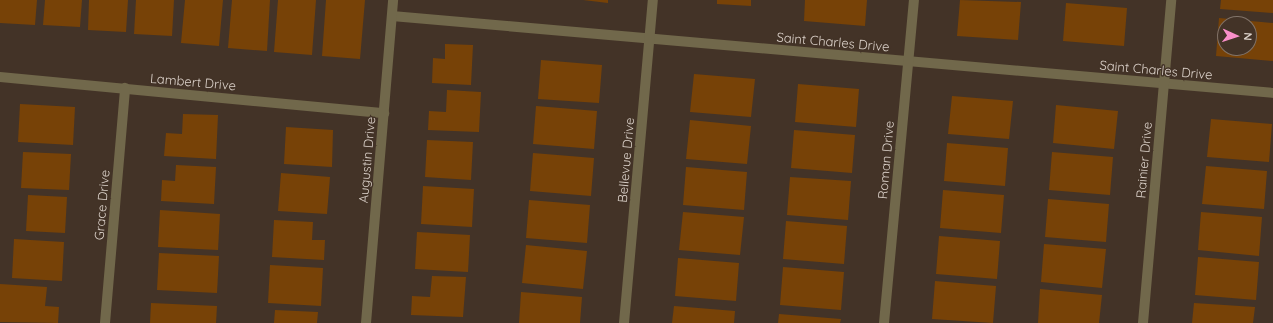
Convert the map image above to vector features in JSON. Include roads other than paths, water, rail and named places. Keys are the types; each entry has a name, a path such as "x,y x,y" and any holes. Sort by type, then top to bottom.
{"street":[{"name":"Augustin Drive","path":"366,323 393,0"},
{"name":"Bellevue Drive","path":"624,323 653,0"},
{"name":"Roman Drive","path":"884,323 914,0"},
{"name":"Rainier Drive","path":"1143,323 1171,0"},
{"name":"Saint Charles Drive","path":"392,16 650,40 1273,93"},
{"name":"Lambert Drive","path":"0,77 384,113"},
{"name":"Grace Drive","path":"105,323 124,88"}]}
